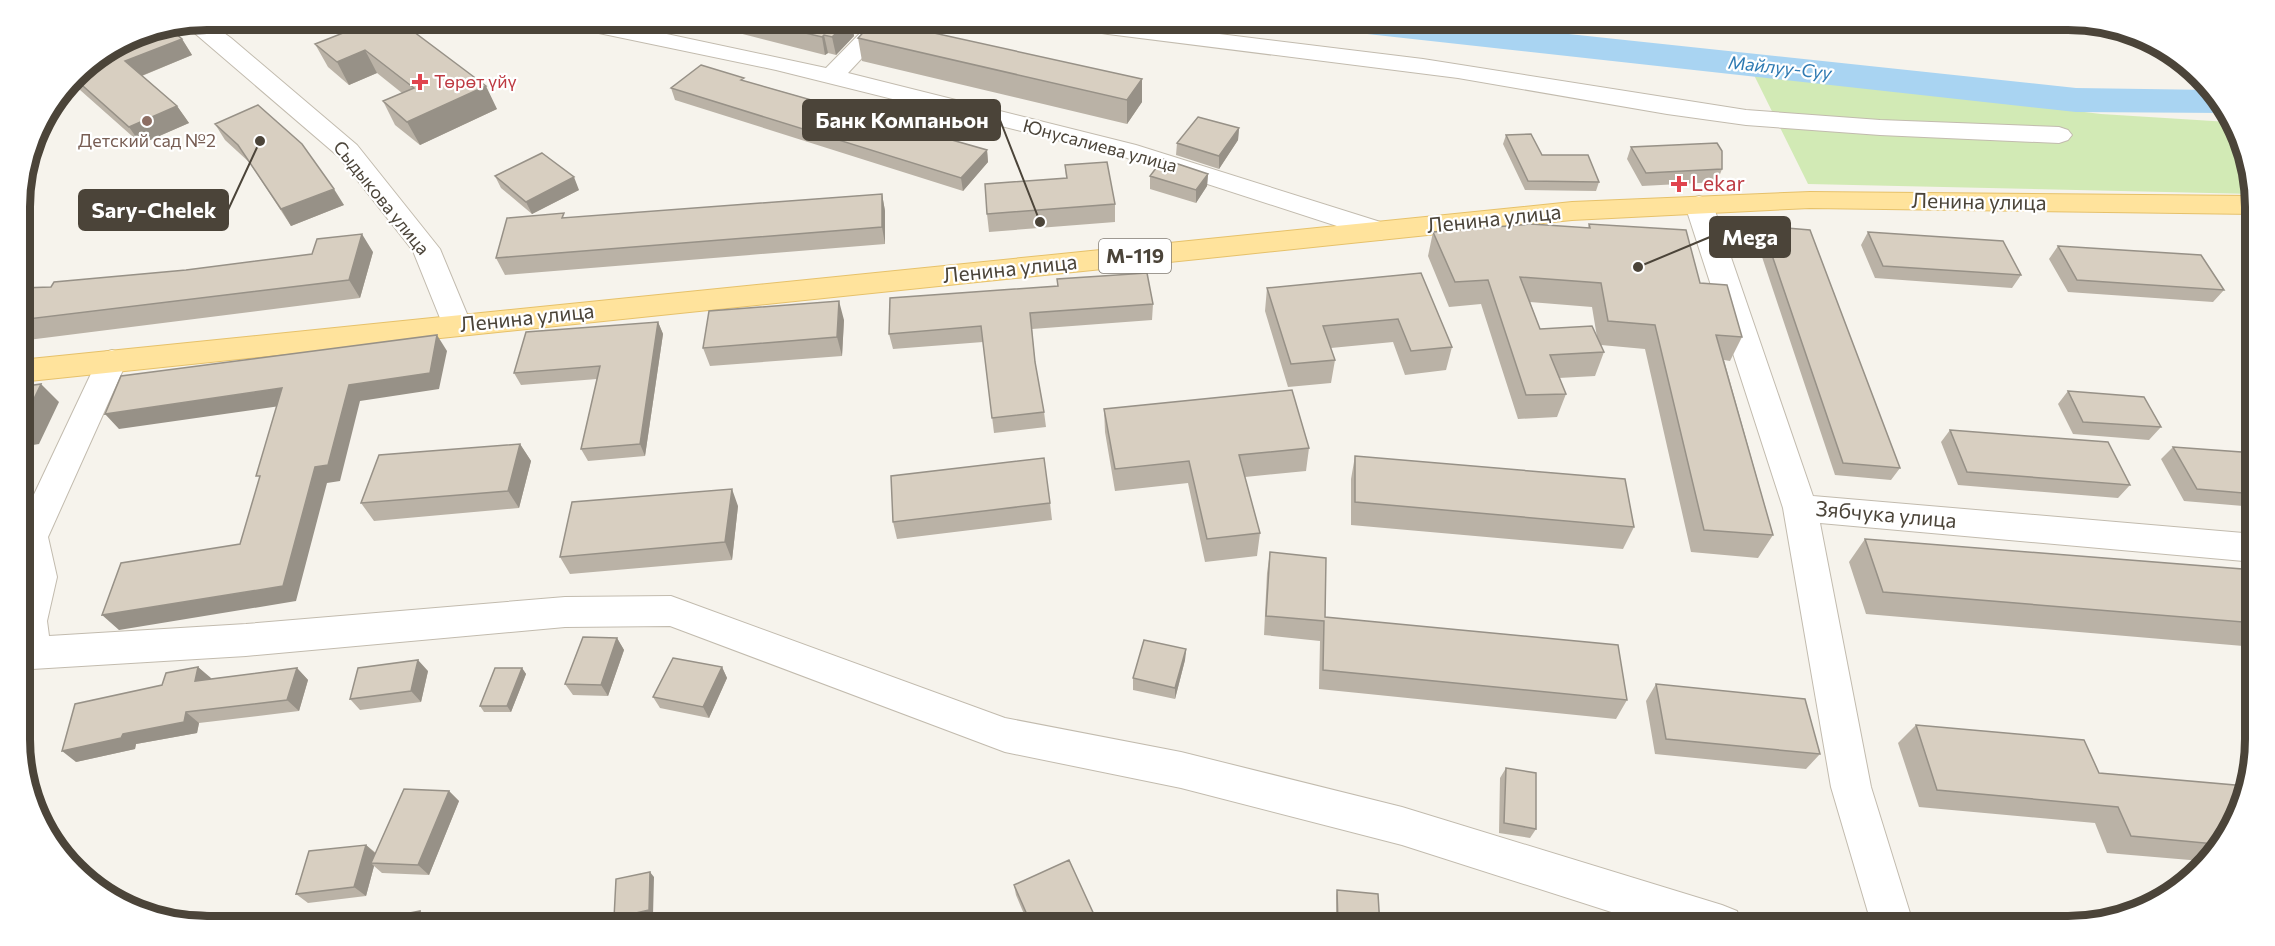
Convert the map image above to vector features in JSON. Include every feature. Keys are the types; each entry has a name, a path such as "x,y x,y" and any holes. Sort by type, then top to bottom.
{"main road":[{"name":"Ленина улица","path":"30,370 1572,211 1810,200 2245,205"}],"street":[{"name":"Сыдыкова улица","path":"205,30 348,151 426,249 457,326"},
{"name":"Юнусалиева улица","path":"616,30 831,77 1127,150 1380,231"},
{"path":"831,77 871,30"},
{"path":"1133,30 1513,79 1703,112 1880,127 2059,135"},
{"name":"Зябчука улица","path":"1699,205 1800,508 2245,547"},
{"path":"30,613 39,578 31,537 112,361"},
{"path":"1800,508 1851,787 1890,916"},
{"path":"30,637 32,653 246,640 565,612 671,611 1005,735 1180,770 1402,826 1690,916"}],"green space":[{"path":"1753,73 2101,114 2222,122 2232,139 2239,161 2244,194 1808,184"}],"building":[{"path":"351,30 411,30 486,86 407,122 383,101 414,88 365,50 337,62 315,44"},
{"path":"793,30 839,30 832,37 824,35 822,37"},
{"path":"866,30 920,30 1142,79 1127,100 858,38"},
{"path":"175,33 182,39 125,61 177,106 129,127 80,84 109,60 139,43"},
{"path":"701,65 744,78 741,80 987,150 961,178 671,88"},
{"path":"258,105 302,144 334,189 281,209 238,145 215,124"},
{"path":"1198,117 1239,128 1219,156 1177,143"},
{"path":"1531,134 1542,155 1588,155 1599,182 1528,181 1506,135"},
{"path":"1717,143 1722,151 1722,169 1646,173 1631,147"},
{"path":"542,153 574,177 526,202 495,176"},
{"path":"1163,159 1208,174 1196,190 1150,176"},
{"path":"1107,162 1115,204 987,214 985,184 1067,178 1065,165"},
{"path":"882,194 882,227 496,258 507,218 564,213 562,218"},
{"path":"1531,224 1590,228 1589,224 1686,230 1700,283 1727,285 1742,337 1716,335 1773,535 1704,530 1655,325 1608,321 1601,283 1520,277 1540,329 1592,326 1604,352 1550,355 1566,394 1526,395 1488,280 1455,282 1433,232"},
{"path":"1762,226 1810,230 1900,468 1843,463"},
{"path":"1868,232 2003,241 2021,275 1883,266"},
{"path":"362,234 349,280 30,319 30,288 51,287 54,282 186,270 312,254 317,239"},
{"path":"2058,246 2201,255 2224,290 2077,280"},
{"path":"1147,273 1153,304 1030,313 1035,362 1044,412 992,418 981,326 889,334 890,298 1058,286 1057,279"},
{"path":"1421,273 1452,347 1411,351 1398,319 1323,326 1335,360 1291,364 1267,288"},
{"path":"839,301 837,337 703,348 709,311"},
{"path":"658,322 640,444 581,449 600,366 514,373 526,332"},
{"path":"437,335 430,373 349,385 328,465 315,467 283,586 102,615 121,563 240,544 260,476 256,476 282,388 105,414 121,376"},
{"path":"41,384 30,407 30,386"},
{"path":"1292,390 1309,448 1239,455 1260,533 1207,539 1189,461 1115,469 1104,409"},
{"path":"2068,391 2144,397 2161,427 2083,422"},
{"path":"1950,430 2108,442 2130,485 1967,472"},
{"path":"520,444 508,491 361,503 379,455"},
{"path":"2173,447 2245,452 2245,493 2197,489"},
{"path":"1355,456 1625,479 1634,527 1355,502"},
{"path":"1044,458 1050,503 893,522 891,476"},
{"path":"732,489 725,542 560,557 572,502"},
{"path":"1865,539 2245,569 2245,622 1883,592"},
{"path":"1270,552 1326,558 1325,617 1618,645 1627,700 1323,670 1324,621 1266,616"},
{"path":"583,637 617,638 601,685 565,684"},
{"path":"1144,640 1186,649 1175,688 1133,678"},
{"path":"673,658 722,667 703,707 653,697"},
{"path":"418,660 411,691 350,699 358,668"},
{"path":"198,667 195,681 297,668 287,700 186,712 184,722 123,734 121,738 62,751 75,704 162,685 166,673"},
{"path":"495,668 522,668 507,706 480,706"},
{"path":"1656,684 1805,699 1820,754 1666,739"},
{"path":"1916,725 2084,740 2099,773 2239,785 2232,807 2210,844 2131,836 2118,807 1937,790"},
{"path":"1506,768 1536,773 1536,829 1504,823"},
{"path":"404,789 449,791 418,865 371,863"},
{"path":"366,845 354,887 296,894 309,851"},
{"path":"1069,860 1095,916 1028,916 1014,885"},
{"path":"650,872 649,910 614,916 616,879"},
{"path":"1337,890 1378,894 1379,916 1338,916"},
{"path":"163,911 214,913 212,916 196,916"},
{"path":"420,911 419,916 395,916"}],"waterway":[{"name":"Майлуу-Суу","path":"1432,30 2076,100 2210,102"}],"place":[{"name":"Төрөт үйү","path":"420,82"},
{"name":"Детский сад №2","path":"147,121"},
{"name":"Sary-Chelek","path":"260,141"},
{"name":"Lekar","path":"1679,184"},
{"name":"Банк Компаньон","path":"1040,222"},
{"name":"Mega","path":"1638,267"}]}
